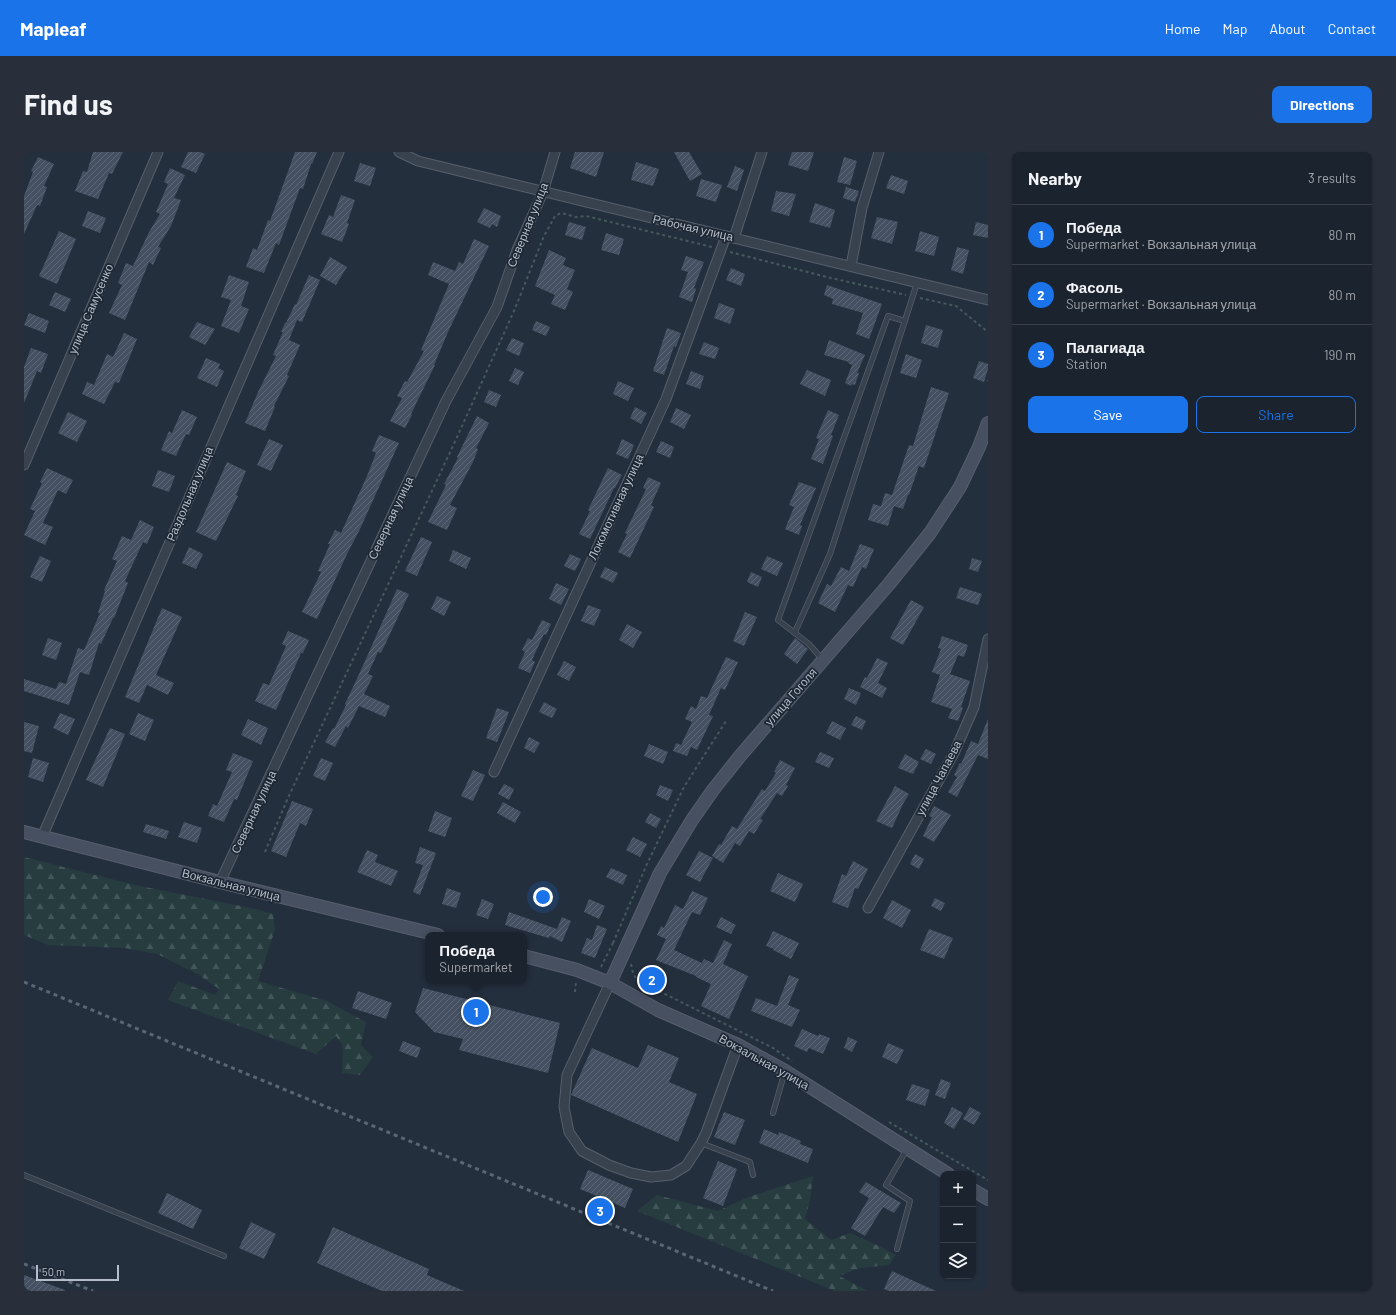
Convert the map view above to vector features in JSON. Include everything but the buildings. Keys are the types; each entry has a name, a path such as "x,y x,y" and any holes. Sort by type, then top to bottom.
{"main road":[{"name":"улица Гоголя","path":"610,983 660,873 692,820 740,756 889,584 930,533 960,487 979,447 988,423"},
{"name":"Вокзальная улица","path":"24,832 426,932"},
{"name":"Вокзальная улица","path":"527,957 578,970 610,983 658,1010 738,1045 785,1071 943,1171"},
{"path":"976,1192 988,1199"}],"street":[{"name":"улица Самусенко","path":"24,465 158,152"},
{"name":"Раздольная улица","path":"42,837 339,152"},
{"name":"Рабочая улица","path":"399,152 418,161 988,300"},
{"name":"Северная улица","path":"220,882 446,401 497,307 517,250 543,192 555,152"},
{"name":"Локомотивная улица","path":"494,772 666,399 721,249 730,237 762,152"},
{"path":"851,266 862,208 880,152"},
{"name":"улица Чапаева","path":"868,908 954,753 974,707 988,639"},
{"path":"610,983 567,1075 564,1107 569,1132 582,1151 609,1165 632,1174 651,1176 671,1175 686,1166 702,1143 738,1045"}],"lane":[{"path":"794,632 830,554 917,283"},
{"path":"823,660 809,644 778,620 888,316 905,321"},
{"path":"772,1113 785,1071"},
{"path":"702,1143 750,1162 753,1175"},
{"path":"897,1249 910,1201 886,1185 907,1149"},
{"path":"24,1175 224,1256"}],"path":[{"path":"265,852 287,800 313,748 453,446 514,311 544,236 555,216 561,213 576,217 586,216 831,278 956,306 988,332"},
{"path":"598,967 602,967 647,864 684,787 726,721"},
{"path":"613,943 625,948"},
{"path":"631,963 633,973 637,980 773,1048 793,1061"},
{"path":"575,992 578,970"},
{"path":"885,1119 988,1180"}],"green space":[{"path":"24,857 135,885 256,909 273,914 275,930 258,981 327,1001 366,1022 361,1045 373,1057 360,1075 342,1073 343,1046 336,1036 316,1054 168,1000 178,981 215,995 219,989 199,975 157,954 125,948 48,945 24,935"},
{"path":"813,1176 810,1200 805,1219 831,1240 850,1233 896,1255 889,1265 860,1268 839,1276 868,1291 835,1291 637,1211 657,1195 718,1211 746,1198"}],"railway":[{"path":"24,982 773,1291"},
{"path":"24,1264 93,1291"}],"place":[{"name":"Фасоль","path":"652,980"},
{"name":"Победа","path":"476,1012"},
{"name":"Палагиада","path":"600,1211"}]}
